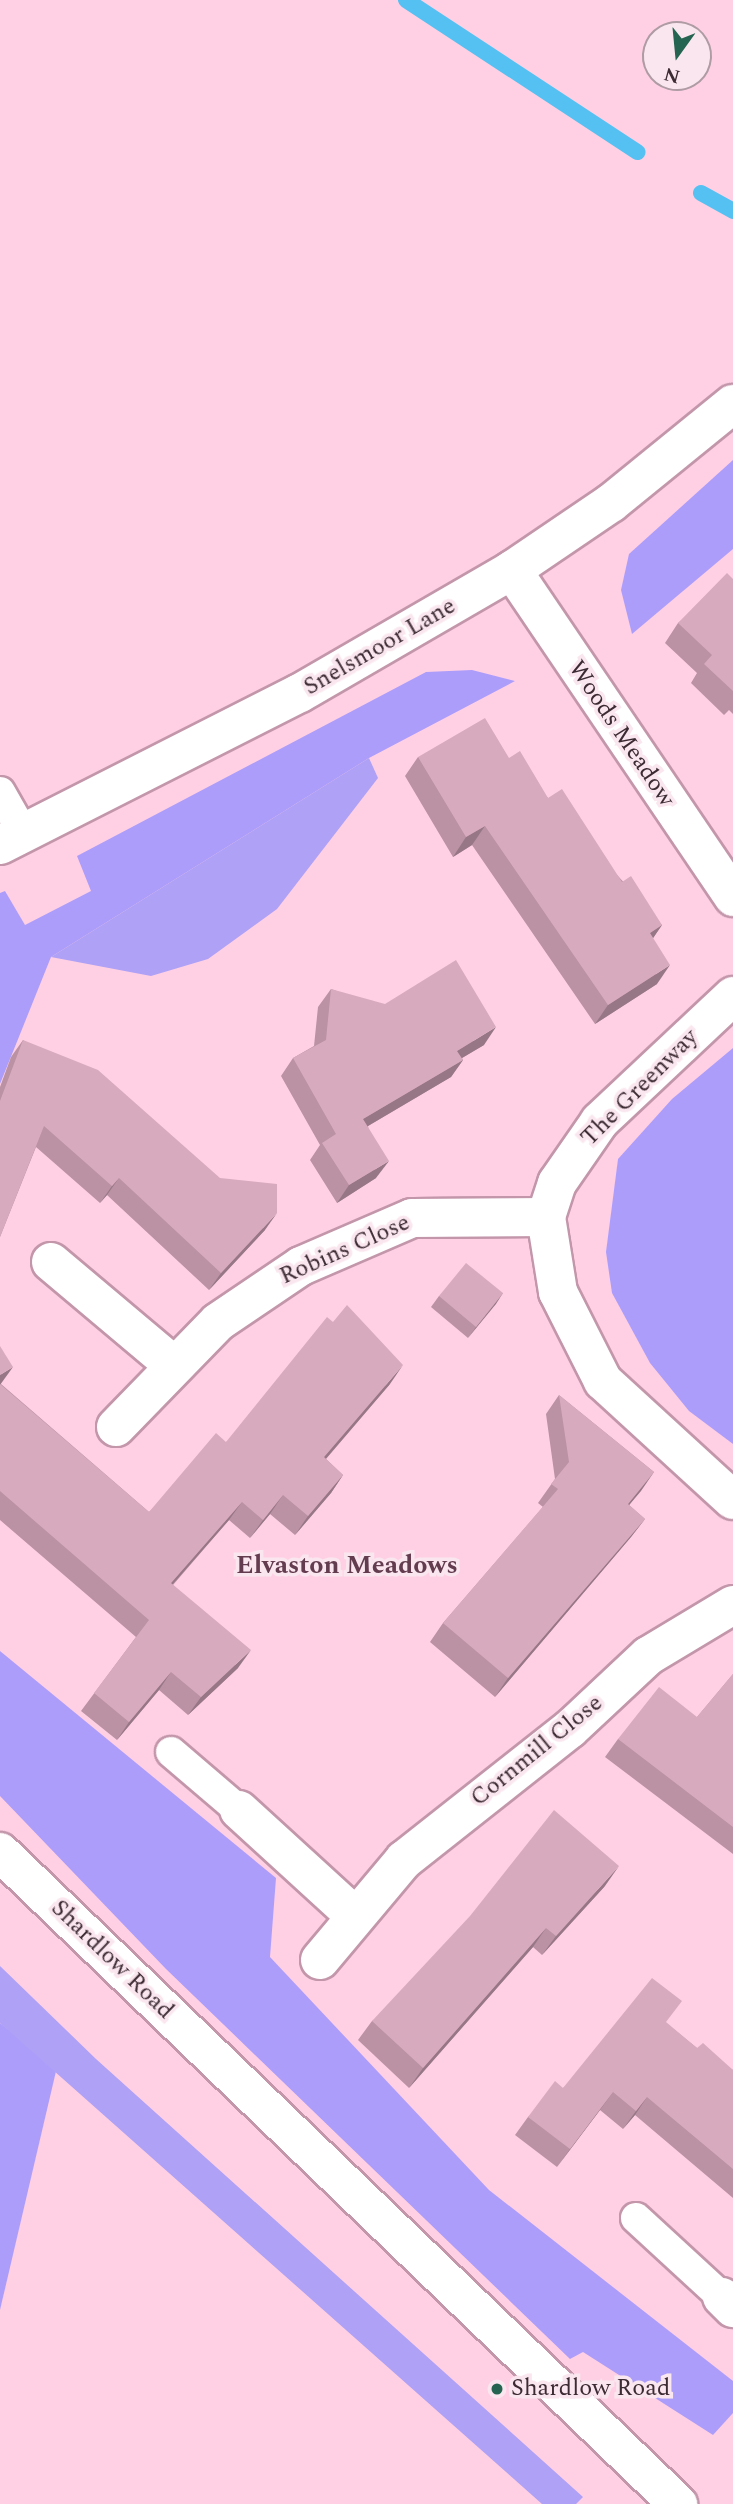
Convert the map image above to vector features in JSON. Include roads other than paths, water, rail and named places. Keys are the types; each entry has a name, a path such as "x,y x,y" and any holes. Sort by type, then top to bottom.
{"street":[{"name":"Snelsmoor Lane","path":"12,839 300,693 512,570 611,503 733,404"},
{"name":"Woods Meadow","path":"512,570 733,897"},
{"name":"The Greenway","path":"732,1495 603,1381 558,1293 547,1217 557,1183 600,1121 733,996"},
{"name":"Robins Close","path":"116,1427 172,1364 255,1292 394,1225 444,1213 547,1217"},
{"path":"51,1262 172,1364"},
{"name":"Cornmill Close","path":"320,1960 354,1915 404,1860 570,1729 649,1656 733,1605"},
{"path":"239,1810 354,1915"},
{"name":"Shardlow Road","path":"0,1852 678,2504"}],"lane":[{"path":"0,792 12,839"},
{"path":"172,1752 239,1810"},
{"path":"636,2218 727,2302"}],"waterway":[{"path":"406,0 637,152"},
{"path":"701,193 733,211"}],"place":[{"name":"Shardlow Road","path":"497,2389"}],"district":[{"name":"Elvaston Meadows","path":"347,1566"}]}
